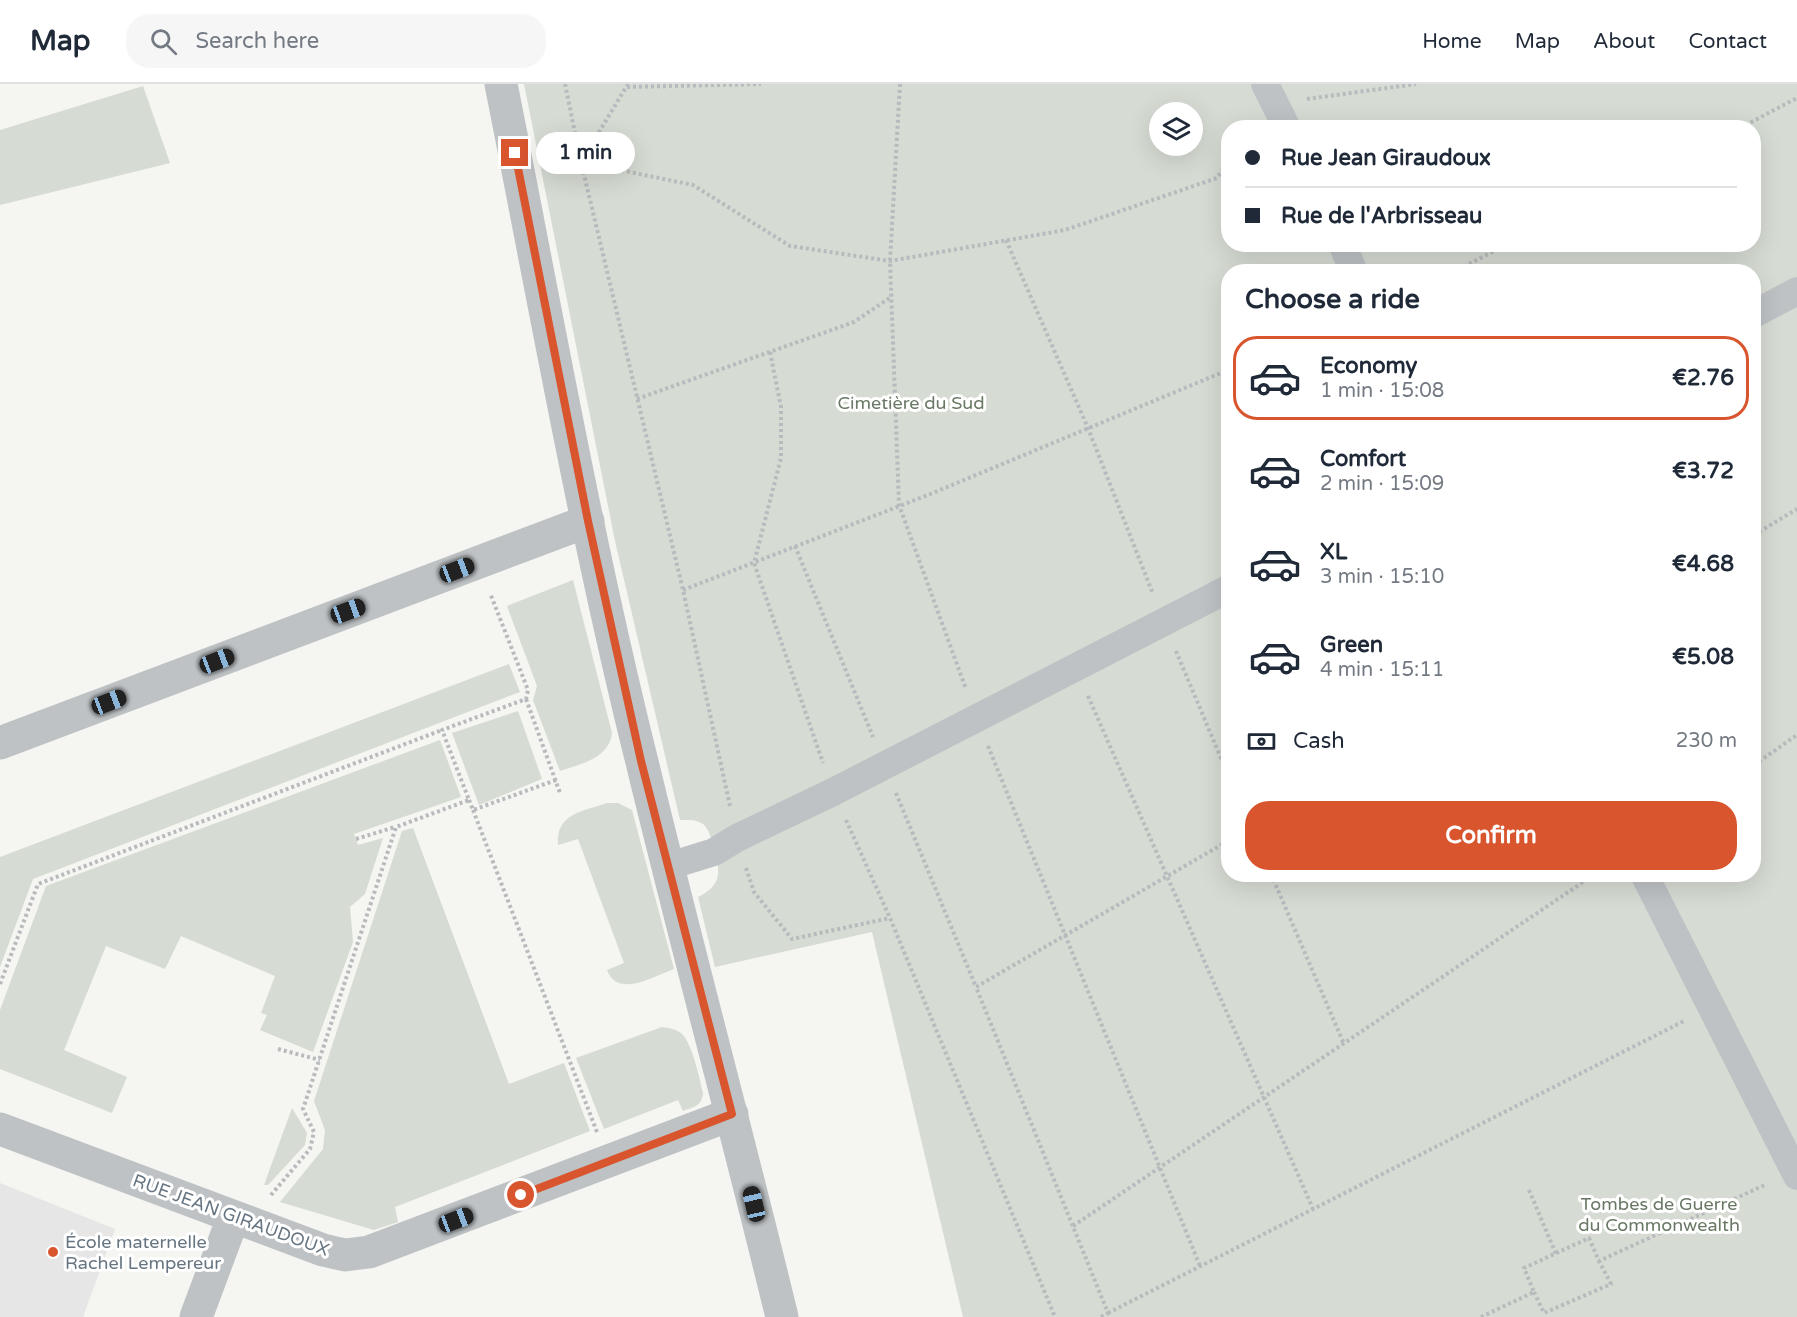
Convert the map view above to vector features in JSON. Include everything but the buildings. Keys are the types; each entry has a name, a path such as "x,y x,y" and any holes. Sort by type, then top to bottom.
{"street":[{"path":"501,84 588,521 641,761 782,1317"},
{"path":"1761,310 1797,291"},
{"path":"0,743 588,521"},
{"path":"669,866 714,852 737,838 885,766 1221,593"},
{"path":"1648,882 1796,1174"},
{"name":"RUE JEAN GIRAUDOUX","path":"0,1129 240,1221 322,1250 345,1255 369,1252 732,1114"},
{"path":"196,1317 240,1221"}],"path":[{"path":"566,84 581,162 683,590 737,838 754,892 792,939 890,918"},
{"path":"581,162 627,86 761,84"},
{"path":"900,84 890,261 898,506 977,719 1200,1266"},
{"path":"1276,105 1416,84"},
{"path":"1755,120 1797,98"},
{"path":"581,162 693,185 790,246 890,261 1065,230 1217,177 1221,172"},
{"path":"1006,240 1088,428 1164,623 1221,758"},
{"path":"1469,264 1492,252"},
{"path":"637,399 854,322 891,297"},
{"path":"771,352 781,407 781,458 754,563 833,792 890,918 1055,1317"},
{"path":"683,590 898,506 1221,373"},
{"path":"1761,531 1797,509"},
{"path":"795,546 1108,1314"},
{"path":"478,562 528,690 526,699 560,793"},
{"path":"1076,668 1313,1209"},
{"path":"0,984 38,884 526,699"},
{"path":"442,730 608,1162"},
{"path":"1761,760 1797,735"},
{"path":"473,810 556,780"},
{"path":"356,839 469,800"},
{"path":"240,1221 310,1149 314,1132 303,1109 396,827"},
{"path":"976,987 1221,845"},
{"path":"1274,882 1344,1044"},
{"path":"1073,1226 1583,882"},
{"path":"1101,1317 1712,1007"},
{"path":"278,1049 320,1060"},
{"path":"1599,1261 1796,1174"},
{"path":"1529,1190 1556,1254"},
{"path":"1589,1238 1599,1261 1611,1284 1544,1314 1524,1268 1589,1238"},
{"path":"1481,1317 1534,1292"}],"shaded area":[{"name":"École maternelle Rachel Lempereur","path":"0,1183 115,1229 83,1317 0,1317"}],"green space":[{"name":"Cimetière du Sud","path":"524,84 1797,84 1797,1317 963,1317 872,932 715,967 698,897 712,887 718,876 718,869 707,828 695,821 680,820 615,541"},
{"path":"143,86 170,163 0,205 0,130"},
{"path":"573,580 612,733 610,742 600,755 560,771 533,700 537,686 507,606"},
{"path":"509,664 520,692 33,879 0,967 0,857"},
{"path":"518,711 542,779 479,805 452,733"},
{"path":"440,740 461,797 354,834 358,845 383,838 365,894 350,907 353,942 313,1052 260,1030 267,1015 261,1013 275,976 181,936 165,969 106,946 64,1050 127,1077 112,1113 0,1069 0,1010 46,886"},
{"path":"607,803 618,803 632,810 674,969 637,983 619,983 612,979 607,970 624,963 578,839 558,845 561,826 566,820 572,815"},
{"path":"413,828 509,1084 564,1063 590,1131 395,1207 398,1222 374,1230 280,1202 323,1149 325,1130 314,1101 402,831"},
{"path":"662,1027 681,1033 689,1045 703,1093 701,1101 683,1111 678,1100 604,1129 576,1058"},
{"path":"292,1108 307,1133 305,1145 268,1185 264,1185"}],"place":[{"name":"École maternelle Rachel Lempereur","path":"53,1252"}],"route":[{"path":"515,153 588,521 641,761 732,1114 521,1195"}],"park label":[{"name":"Tombes de Guerre du Commonwealth","path":"1659,1214"}]}
